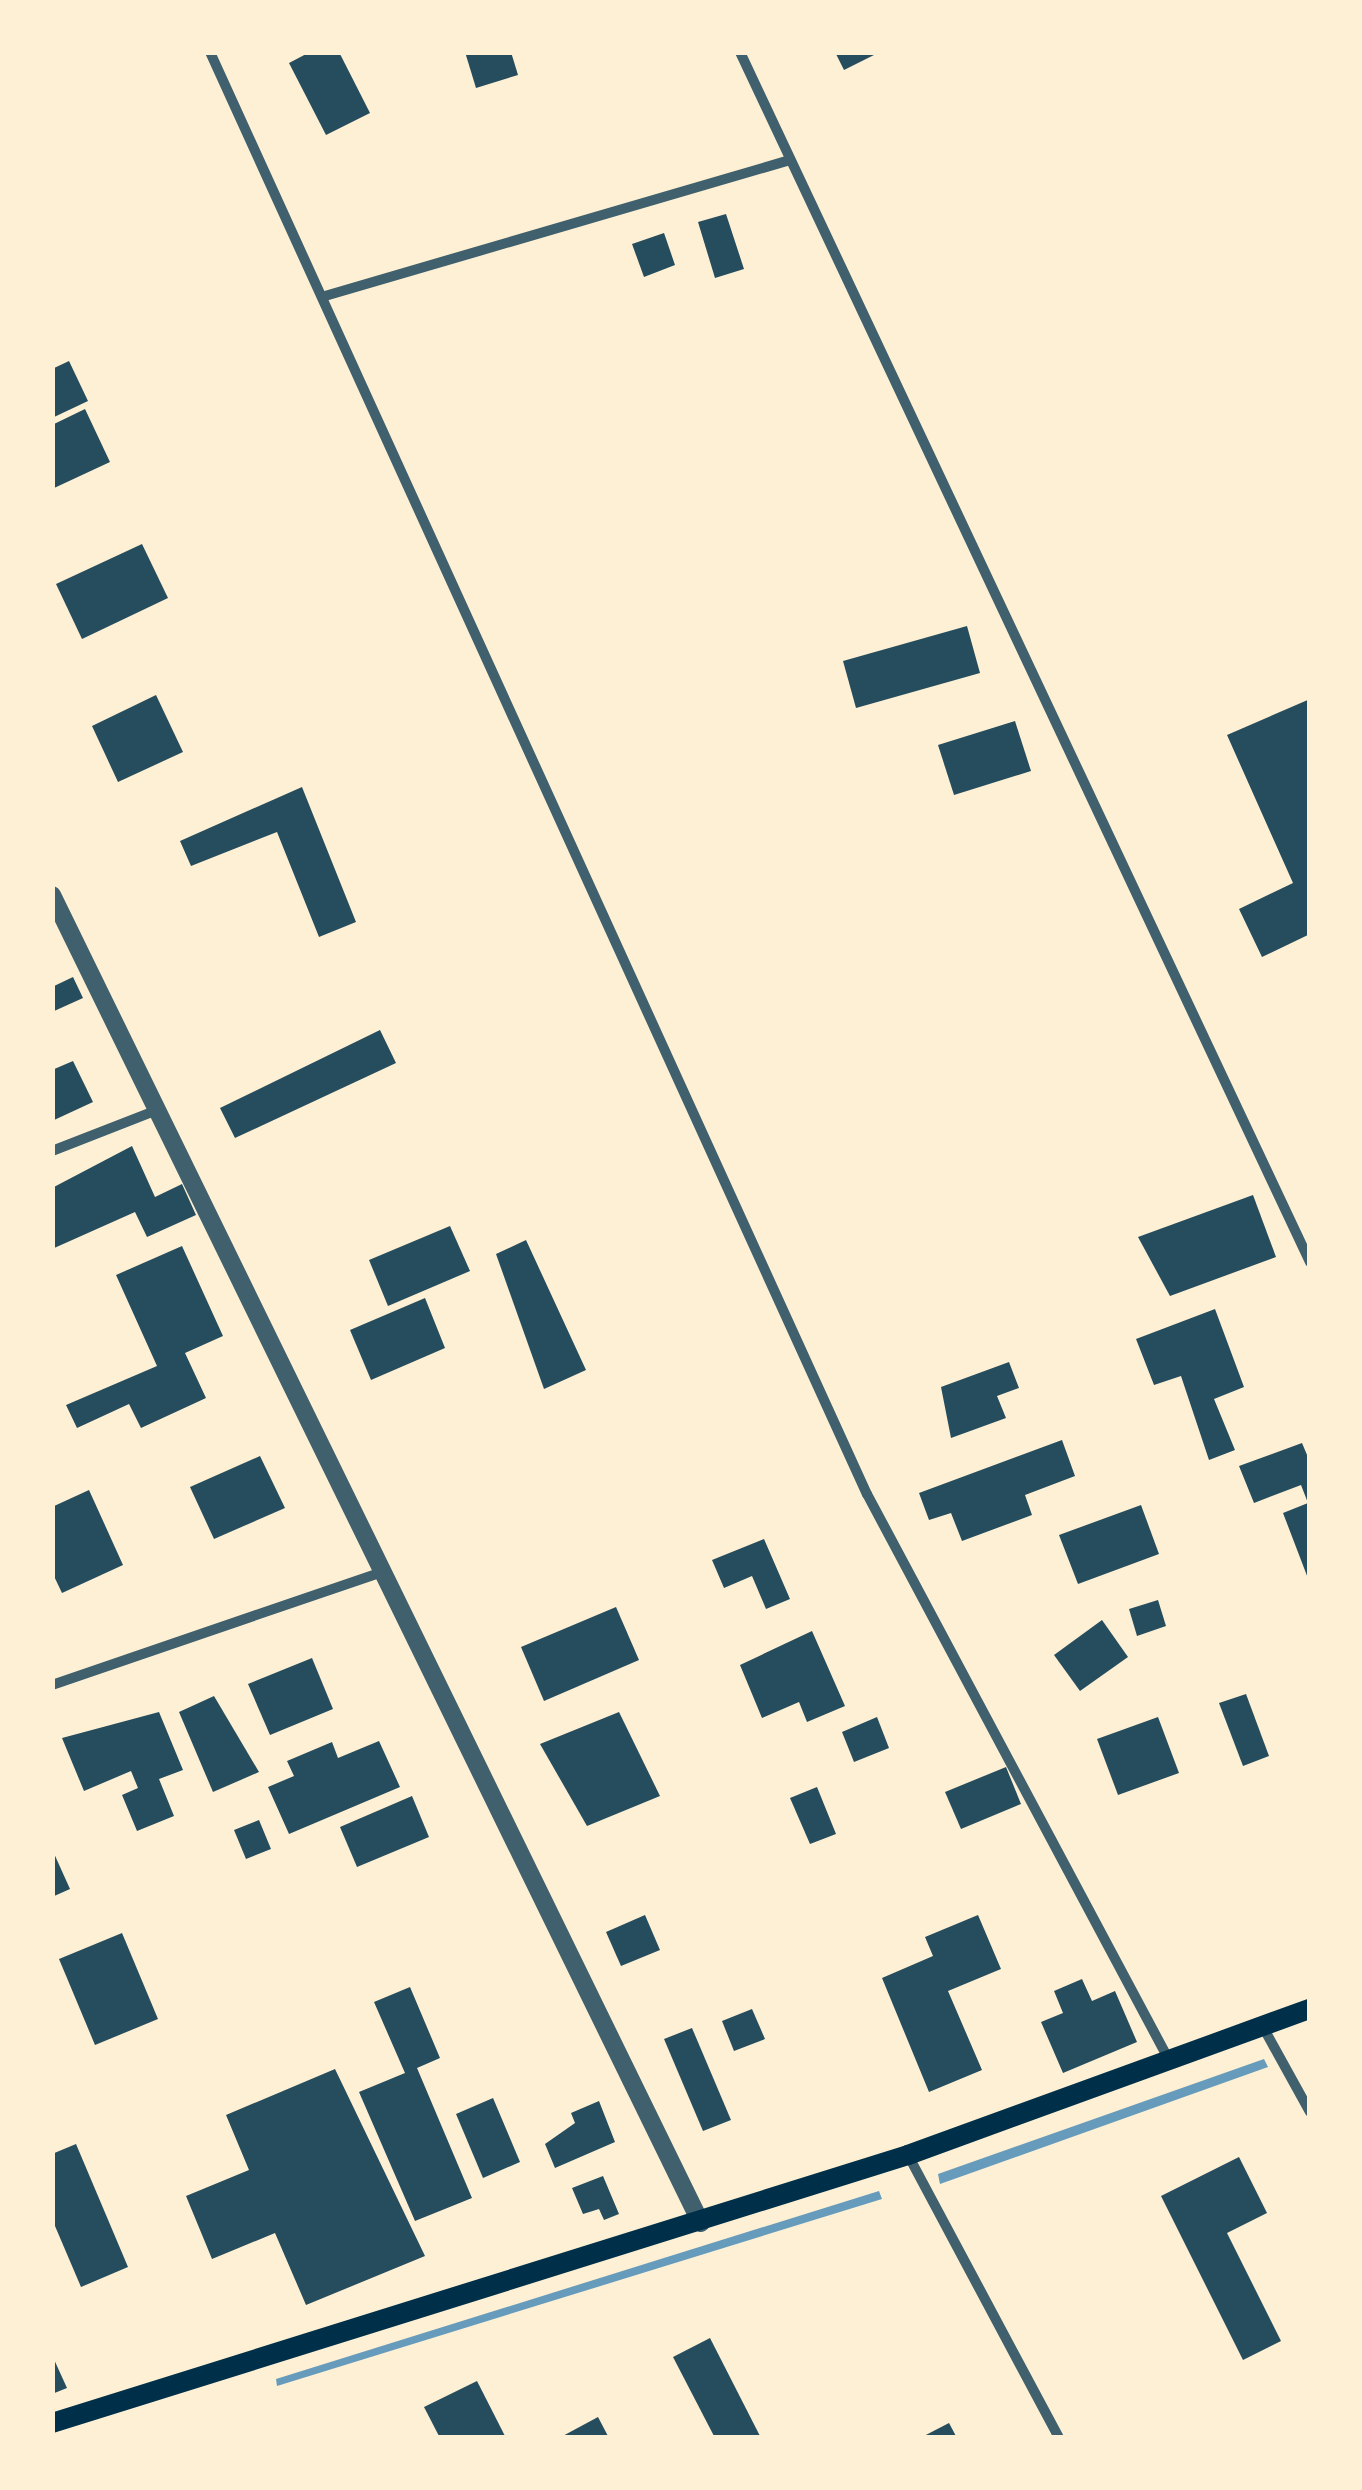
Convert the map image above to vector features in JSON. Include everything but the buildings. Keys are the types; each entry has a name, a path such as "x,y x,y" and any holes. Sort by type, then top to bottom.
{"main road":[{"path":"52,2423 701,2223 908,2155 1310,2009"}],"street":[{"path":"210,52 325,296 867,1494 1170,2061"},
{"path":"740,52 1310,1262"},
{"path":"325,296 790,160"},
{"path":"52,895 152,1112 701,2223"},
{"path":"52,1152 152,1112"},
{"path":"52,1685 380,1573"},
{"path":"1262,2027 1310,2112"},
{"path":"908,2155 1060,2438"}],"water":[{"path":"1264,2059 1268,2067 940,2184 938,2174"},
{"path":"879,2191 882,2199 277,2386 276,2379"}]}
